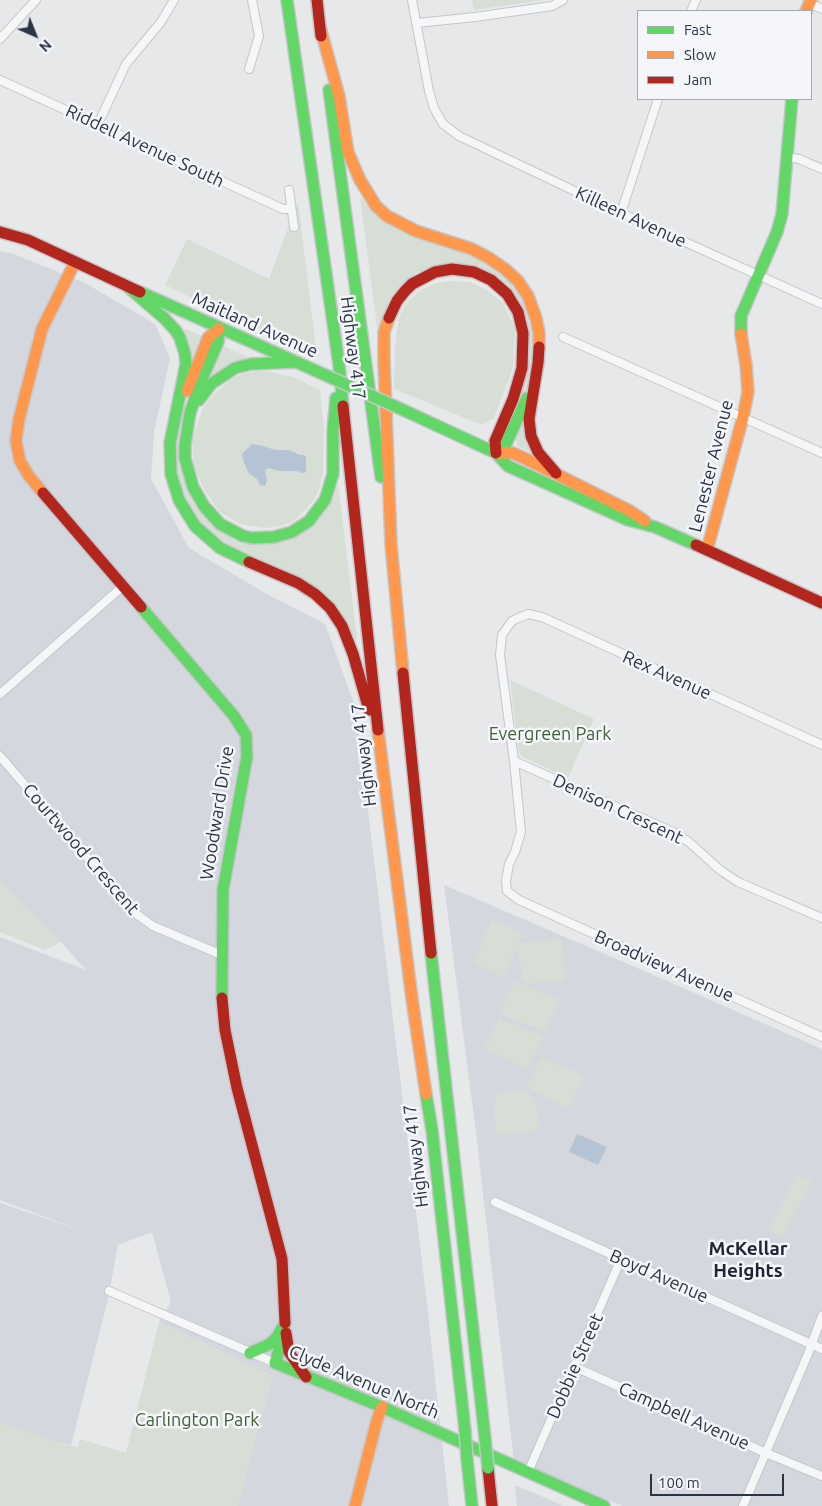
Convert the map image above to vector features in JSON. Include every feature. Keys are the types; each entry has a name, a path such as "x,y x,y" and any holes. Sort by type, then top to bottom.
{"main road":[{"name":"Highway 417","path":"287,0 339,365 380,746 412,1000 432,1130 472,1506"},
{"path":"317,0 391,544 434,990 492,1506"},
{"path":"320,27 339,96 348,152 360,180 376,206 388,216 416,231 472,249 505,269 518,281 528,296 539,333 538,362 529,419 531,436 538,452 556,473"},
{"name":"Lenester Avenue","path":"707,550 744,417 748,392 741,337 741,316 777,232 782,214 792,100"},
{"name":"Maitland Avenue","path":"0,232 28,240 219,329 297,362 496,453 513,454 556,473 630,511 655,527 822,603"},
{"name":"Woodward Drive","path":"75,262 42,329 19,419 16,440 20,461 29,476 234,716 246,735 247,756 223,890 224,956 222,1003 225,1030 237,1088 282,1259 284,1324 281,1344 275,1363"},
{"path":"391,544 384,332 397,301 405,291 412,284 435,272 452,269 474,272 491,280 508,294 518,312 523,333 522,368 513,399 495,442 496,453"},
{"path":"128,287 176,331 185,354 186,364 170,443 171,474 179,500 195,526 220,548 298,583 315,594 330,608 342,626 353,654 380,746"},
{"path":"219,329 218,342 201,381 190,413 185,458 192,487 204,506 220,524 243,536 252,538 274,537 292,532 309,521 325,500 333,474 339,365"},
{"path":"174,423 208,338 219,329"},
{"path":"190,413 211,384 234,368 251,364 297,362"},
{"path":"496,453 505,446 524,408 538,362"},
{"name":"Maitland Avenue","path":"496,453 508,466 628,520 655,527"},
{"path":"250,1353 270,1344 284,1324"},
{"path":"284,1324 290,1352 306,1377"},
{"name":"Clyde Avenue North","path":"275,1363 382,1407 604,1506"},
{"path":"354,1506 382,1407"}],"street":[{"path":"24,0 30,7"},
{"path":"0,40 36,0"},
{"path":"98,124 126,64 161,22 174,0"},
{"path":"248,69 259,36 252,0"},
{"path":"412,0 417,23 552,6 563,0"},
{"path":"809,5 822,9"},
{"name":"Killeen Avenue","path":"417,23 434,108 443,124 459,136 822,304"},
{"name":"Riddell Avenue South","path":"0,80 283,209 291,209"},
{"path":"621,212 658,100"},
{"path":"787,158 799,159 822,169"},
{"path":"289,190 294,227"},
{"path":"563,337 822,453"},
{"path":"0,694 123,586"},
{"name":"Rex Avenue","path":"514,761 500,655 502,635 512,621 528,614 542,618 822,745"},
{"name":"Courtwood Crescent","path":"0,756 134,913 153,926 224,956"},
{"name":"Broadview Avenue","path":"514,761 521,832 509,864 506,881 507,891 519,900 822,1036"},
{"name":"Denison Crescent","path":"514,761 673,832 689,842 720,870 738,882 822,918"},
{"name":"Boyd Avenue","path":"495,1202 822,1349"},
{"name":"Dobbie Street","path":"528,1472 621,1259"},
{"name":"Clyde Avenue North","path":"109,1291 275,1363"},
{"path":"743,1506 812,1345 822,1316"},
{"name":"Campbell Avenue","path":"575,1367 766,1453 822,1476"}],"shaded area":[{"path":"0,251 14,254 85,283 155,324 170,358 154,432 151,479 189,548 265,593 325,624 356,709 427,1304 449,1506 238,1506 272,1376 159,1322 171,1302 152,1232 118,1245 108,1299 71,1445 0,1423 0,1203 85,1232 0,1200 0,937 86,970 61,942 0,882"},
{"path":"444,885 822,1049 822,1506 623,1506 514,1462 476,1133"},
{"path":"515,1485 564,1506 517,1506"}],"green space":[{"path":"472,0 543,0 474,10"},
{"path":"360,197 370,208 482,259 518,286 534,324 532,376 510,427 527,373 530,341 527,323 516,296 508,286 438,265 416,273 402,284 381,327 377,327"},
{"path":"298,201 317,357 165,285 187,239 269,279"},
{"path":"450,281 469,282 483,288 502,302 515,328 513,365 510,377 493,419 482,425 394,389 397,330 400,315 405,305 419,291 434,284"},
{"path":"186,329 202,336 188,381 182,331"},
{"path":"221,345 247,357 247,360 208,382"},
{"path":"254,371 271,372 293,377 320,390 324,431 323,471 320,486 314,500 294,521 280,526 265,528 240,524 220,512 205,491 194,467 192,441 202,410 214,394 234,377"},
{"path":"183,407 187,409 186,481 231,535 302,533 316,523 329,506 338,483 357,639 354,640 339,608 328,597 218,540 195,516 179,486 173,456"},
{"path":"525,419 531,452 517,446 517,441 514,440"},
{"name":"Evergreen Park","path":"510,680 594,719 568,778 523,757 519,753"},
{"path":"0,882 61,942 45,950 0,932"},
{"path":"492,920 523,933 519,943 561,939 566,980 528,984 523,981 518,945 504,977 473,963"},
{"path":"514,981 559,999 545,1032 500,1014"},
{"path":"499,1018 543,1036 528,1068 484,1050"},
{"path":"541,1057 584,1076 570,1108 526,1088"},
{"path":"516,1090 527,1091 535,1100 540,1124 537,1131 497,1135 494,1117 496,1094"},
{"path":"798,1174 812,1182 782,1237 768,1229"},
{"name":"Carlington Park","path":"159,1322 272,1376 238,1506 0,1506 0,1423 78,1448 80,1439 126,1453"}],"water":[{"path":"252,444 275,450 289,450 303,455 306,457 306,472 279,471 268,468 265,471 267,481 265,486 260,485 258,480 248,472 243,460 242,454"},
{"path":"577,1134 607,1147 598,1165 569,1152"}],"traffic: fast":[{"path":"287,0 339,365 343,406"},
{"path":"329,90 381,477"},
{"path":"741,334 741,316 777,232 782,214 792,100"},
{"path":"128,287 176,331 185,354 186,364 170,443 171,474 179,500 195,526 220,548 249,562"},
{"path":"140,292 314,370"},
{"path":"219,329 218,342 201,381 190,413 185,458 193,487 204,506 220,524 243,536 252,538 274,537 292,532 309,521 325,500 333,474 333,431 336,398"},
{"path":"199,400 211,384 235,368 251,364 297,362"},
{"path":"314,370 401,409"},
{"path":"496,453 505,446 527,398"},
{"path":"401,409 496,453 508,466 628,520 655,527 696,545"},
{"path":"141,607 234,716 246,735 247,756 223,890 222,998"},
{"path":"431,953 485,1438"},
{"path":"426,1094 432,1130 465,1430"},
{"path":"285,1323 275,1363 382,1407 604,1506"},
{"path":"250,1353 270,1344 282,1328"},
{"path":"465,1430 467,1459"},
{"path":"485,1438 488,1468"},
{"path":"467,1459 472,1506"}],"traffic: slow":[{"path":"806,10 811,0"},
{"path":"320,27 339,96 348,152 360,180 376,206 387,216 416,231 472,249 505,269 518,281 528,296 536,318 539,347"},
{"path":"43,493 20,461 16,441 19,419 42,329 75,262"},
{"path":"389,318 384,332 384,360 391,544 403,673"},
{"path":"187,391 208,338 219,329"},
{"path":"707,550 748,392 741,334"},
{"path":"496,453 513,453 524,458 630,511 645,521"},
{"path":"378,730 426,1094"},
{"path":"355,1506 382,1407"}],"traffic: jam":[{"path":"317,0 321,36"},
{"path":"0,232 28,240 140,292"},
{"path":"389,318 397,301 405,291 412,284 435,272 452,269 474,272 491,280 507,294 518,312 523,333 522,368 513,399 495,441 496,453"},
{"path":"539,347 529,419 531,436 538,452 556,473"},
{"path":"343,406 378,730"},
{"path":"43,493 141,607"},
{"path":"696,545 822,603"},
{"path":"249,562 298,583 315,594 330,608 342,626 353,654 369,710"},
{"path":"403,673 431,953"},
{"path":"222,998 225,1030 237,1088 282,1259 285,1323"},
{"path":"286,1333 289,1352 306,1377"},
{"path":"488,1468 492,1506"}],"district":[{"name":"McKellar Heights","path":"748,1260"}]}
